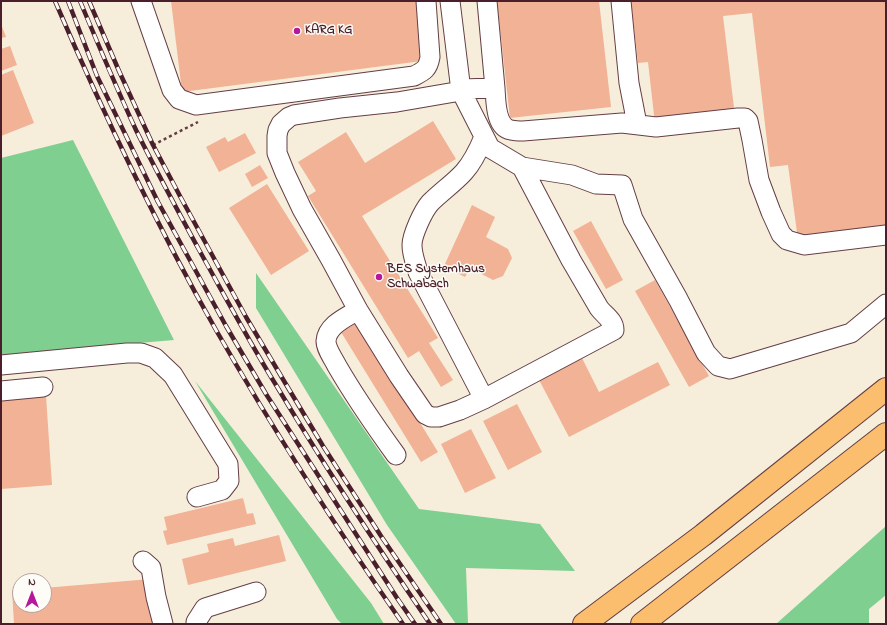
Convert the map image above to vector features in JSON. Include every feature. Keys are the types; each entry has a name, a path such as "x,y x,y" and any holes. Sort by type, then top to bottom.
{"highway":[{"path":"584,624 703,535 886,389"},
{"path":"642,624 886,434"}],"street":[{"path":"141,1 172,90 179,99 196,105 414,76 422,72 428,66 430,57 426,1"},
{"path":"450,1 461,90 490,148 522,167 572,175 596,184 622,185 633,219 678,299 706,353 718,366 730,369 851,333 886,304"},
{"path":"487,1 498,117 502,126 510,130 524,131 622,123 656,127 746,118 752,140 759,180 781,234 787,240 804,245 886,235"},
{"path":"621,1 629,83 637,124"},
{"path":"495,88 461,90 397,102 294,115 284,121 278,130 276,142 277,153 302,209 358,310 399,376 425,414 431,417 439,418 460,410 614,330 614,326 611,321 602,313 571,260 522,167"},
{"path":"484,137 473,160 465,172 423,212 412,244 413,256 418,272 484,398"},
{"path":"358,310 338,322 330,331 326,340 327,348 351,390 396,455"},
{"path":"1,365 127,353 141,353 155,358 173,375 228,464 229,481 222,490 197,497"},
{"path":"1,391 43,387"},
{"path":"143,561 151,568 163,624"},
{"path":"196,624 205,608 256,592"}],"path":[{"path":"153,145 198,122"}],"green space":[{"path":"73,140 174,340 1,355 1,158"},
{"path":"256,273 419,509 540,524 575,571 466,568 468,624 456,624 387,525 256,308"},
{"path":"195,381 371,603 384,624 342,624 337,619"},
{"path":"886,526 886,595 869,609 869,624 776,624"}],"building":[{"name":"KARG KG","path":"171,1 417,1 422,61 182,92"},
{"path":"497,1 599,1 611,107 510,118"},
{"path":"631,1 886,1 886,230 798,240 788,165 770,167 752,13 723,16 735,116 655,124 648,62 638,63"},
{"path":"1,24 6,37 1,38"},
{"path":"10,46 17,65 1,71 1,49"},
{"path":"13,70 34,123 1,136 1,75"},
{"name":"BES Systemhaus Schwabach","path":"433,121 456,159 362,216 438,338 429,343 453,380 441,387 419,351 408,358 308,196 316,191 298,162 346,132 365,163"},
{"path":"245,133 256,153 219,172 206,147 225,137 228,142"},
{"path":"260,165 268,178 252,187 245,174"},
{"path":"267,184 309,251 271,275 229,208"},
{"path":"472,205 495,217 486,237 508,249 512,258 503,276 493,280 470,268 465,277 444,266"},
{"path":"591,221 623,280 606,289 573,231"},
{"path":"655,280 709,376 689,387 635,291"},
{"path":"358,322 438,452 421,462 341,332"},
{"path":"580,354 599,392 658,362 670,385 569,437 537,376"},
{"path":"46,396 52,485 1,489 1,399"},
{"path":"517,404 542,452 508,470 483,421"},
{"path":"471,429 496,478 465,493 441,444"},
{"path":"243,498 247,514 253,513 256,524 167,545 163,531 167,530 164,517"},
{"path":"279,535 286,561 188,585 182,559 209,552 207,544 233,538 235,546"},
{"path":"150,579 153,624 14,624 13,613 52,613 52,587"}],"railway":[{"path":"55,1 92,85 151,209 216,330 306,479 403,624"},
{"path":"68,1 97,76 158,202 226,326 266,394 415,624"},
{"path":"80,1 136,130 177,210 239,321 266,369 332,476 430,624"},
{"path":"89,1 153,145 246,317 323,446 381,536 441,624"}],"place":[{"name":"KARG KG","path":"297,31"},
{"name":"BES Systemhaus Schwabach","path":"379,277"}]}
